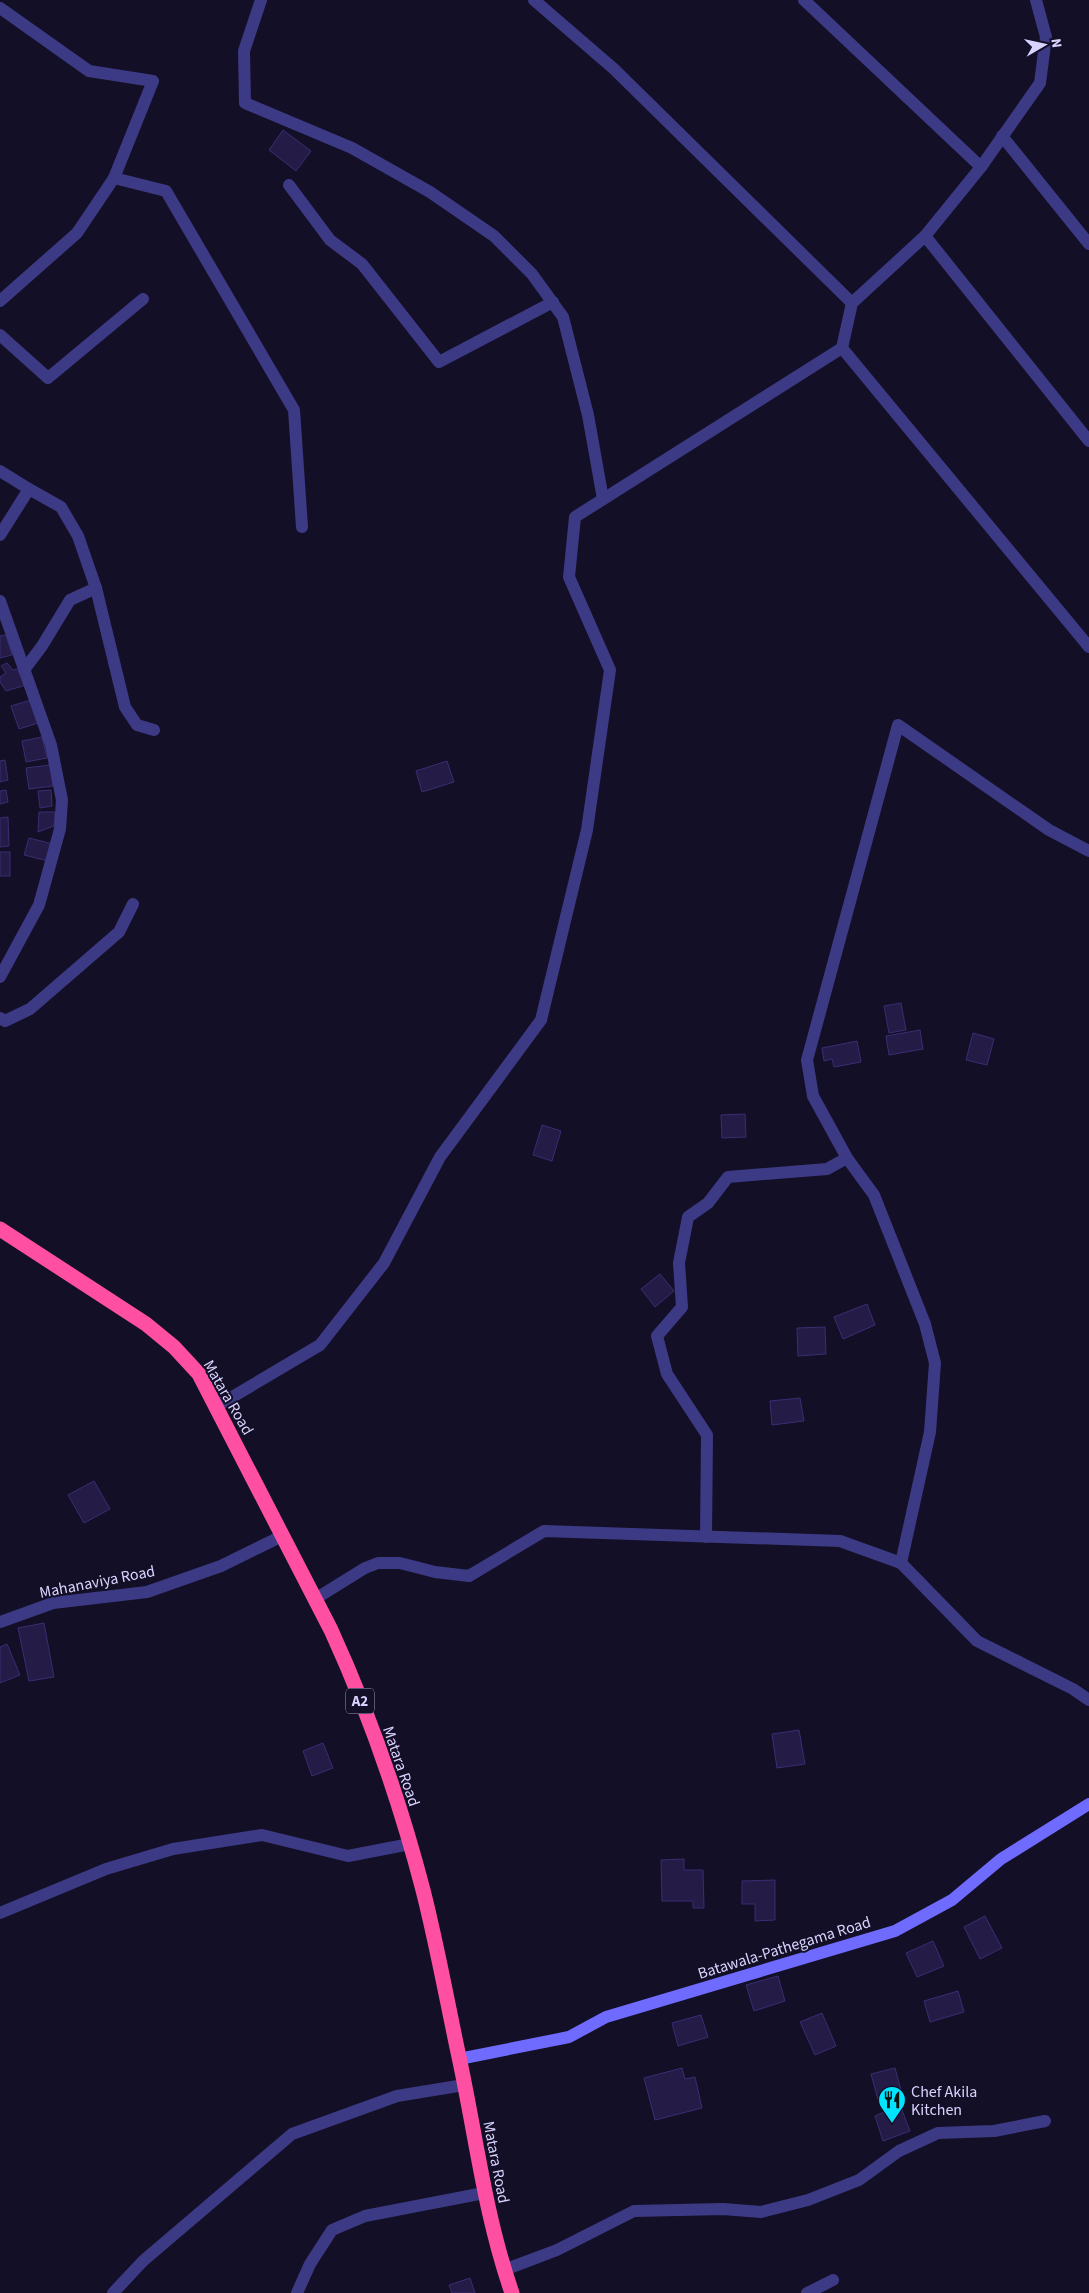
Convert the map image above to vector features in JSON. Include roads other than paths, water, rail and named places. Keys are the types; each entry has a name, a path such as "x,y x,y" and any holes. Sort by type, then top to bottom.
{"highway":[{"name":"Matara Road","path":"1,1232 146,1324 174,1347 199,1374 345,1660 396,1799 423,1890 459,2059 484,2193 504,2270 512,2293"}],"main road":[{"name":"Batawala-Pathegama Road","path":"459,2059 569,2037 606,2017 895,1931 952,1900 1001,1858 1089,1804"}],"street":[{"path":"261,0 244,51 245,102 352,148 430,192 494,236 532,274 563,317 588,415 603,498"},
{"path":"534,0 614,69 852,303"},
{"path":"804,0 981,167"},
{"path":"217,1406 320,1345 384,1263 440,1157 540,1020 587,830 610,670 569,577 575,517 842,348 852,303 925,236 981,167 1040,83 1046,38 1036,0"},
{"path":"0,8 89,71 153,81 114,178 77,233 0,302"},
{"path":"1002,136 1089,244"},
{"path":"114,178 166,191 294,410 302,527"},
{"path":"289,185 330,240 362,264 439,362 553,302"},
{"path":"925,236 1089,441"},
{"path":"0,335 48,378 143,298"},
{"path":"842,348 1089,647"},
{"path":"0,471 61,507 78,536 96,588 125,707 137,725 154,730"},
{"path":"0,535 29,489"},
{"path":"24,670 42,646 70,600 96,588"},
{"path":"0,601 51,745 62,800 60,829 39,905 0,977"},
{"path":"901,1563 930,1432 935,1363 925,1324 874,1195 847,1158 813,1096 808,1060 898,725 1049,830 1089,851"},
{"path":"0,1018 5,1021 30,1009 112,939 119,932 133,904"},
{"path":"706,1537 707,1435 667,1374 657,1336 682,1306 679,1263 688,1217 708,1203 728,1177 827,1169 847,1158"},
{"path":"314,1598 364,1568 383,1562 407,1564 452,1575 469,1576 544,1531 840,1541 901,1563 977,1640 1073,1689 1089,1700"},
{"name":"Mahanaviya Road","path":"0,1622 54,1603 147,1592 222,1566 282,1536"},
{"path":"0,1913 106,1869 173,1849 262,1835 348,1856 410,1844"},
{"path":"113,2293 143,2261 292,2134 397,2096 464,2085"},
{"path":"504,2270 557,2250 634,2211 723,2209 760,2212 808,2200 859,2180 899,2151 938,2133 994,2131 1046,2122"},
{"path":"297,2293 310,2264 332,2230 365,2216 484,2193"},
{"path":"807,2293 833,2280"}],"place":[{"name":"Chef Akila Kitchen","path":"892,2124"}]}
